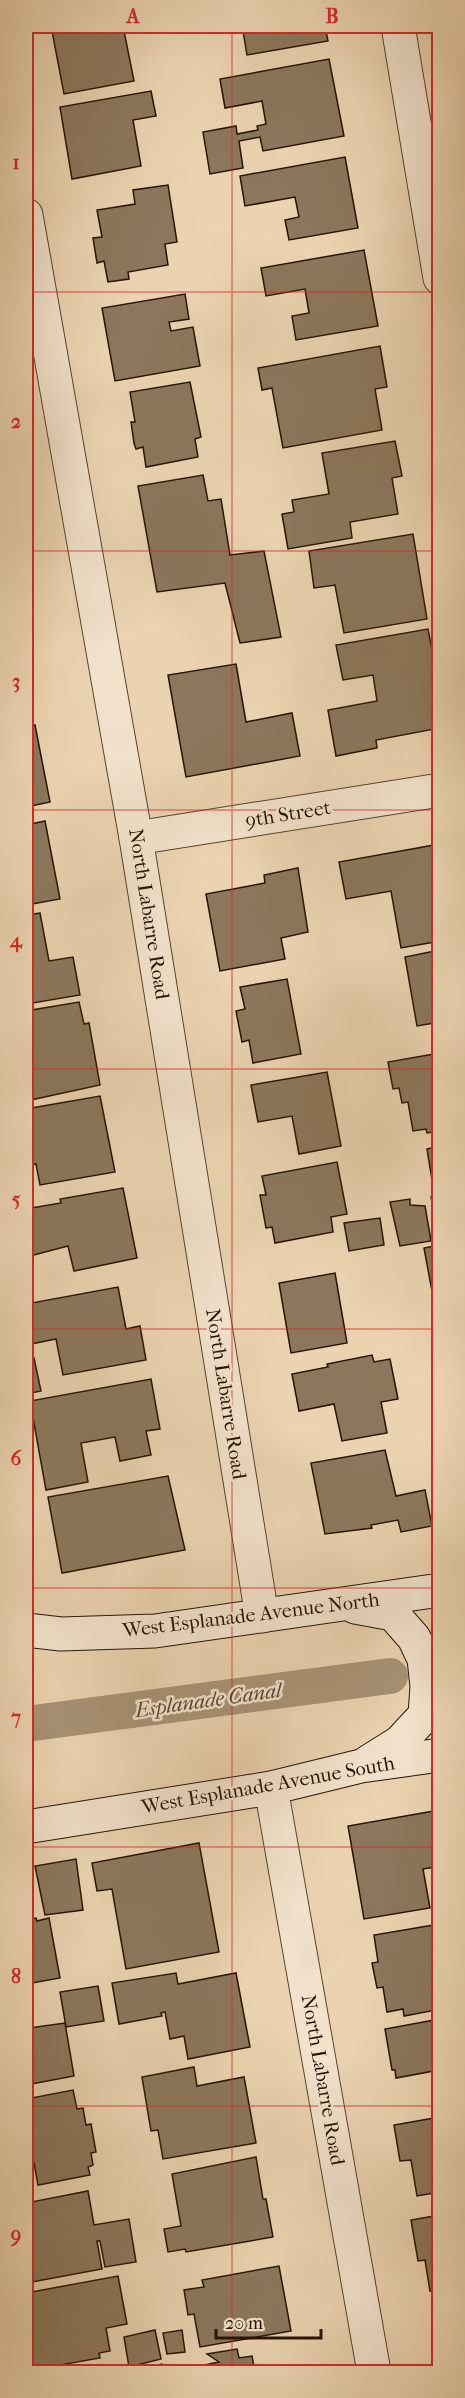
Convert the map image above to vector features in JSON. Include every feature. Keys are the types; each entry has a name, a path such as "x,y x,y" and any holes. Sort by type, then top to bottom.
{"street":[{"path":"398,26 440,278"},
{"name":"North Labarre Road","path":"26,215 136,838 262,1616"},
{"name":"9th Street","path":"136,838 440,790"},
{"name":"West Esplanade Avenue North","path":"26,1630 61,1634 155,1631 440,1590"},
{"path":"343,1604 393,1614 414,1638 424,1659 427,1686 424,1714 400,1742 361,1766"},
{"name":"West Esplanade Avenue South","path":"26,1827 272,1788 361,1766 440,1755"},
{"name":"North Labarre Road","path":"272,1788 374,2373"}],"building":[{"path":"51,26 123,26 134,81 64,94"},
{"path":"258,26 325,26 328,41 247,55 243,31 258,28"},
{"path":"329,59 344,136 263,151 260,137 239,141 243,168 210,174 203,132 236,126 237,134 258,130 257,126 266,124 262,101 225,108 220,79"},
{"path":"151,91 156,116 133,120 141,166 72,179 60,107"},
{"path":"345,157 358,228 289,240 285,220 299,217 295,197 245,206 240,176"},
{"path":"168,185 177,242 165,244 168,265 128,272 129,279 108,282 104,261 97,263 93,238 102,237 97,210 135,204 133,190"},
{"path":"364,250 378,326 296,340 292,316 309,313 305,289 266,296 261,268"},
{"path":"185,294 189,319 169,322 171,331 193,327 200,366 115,381 102,308"},
{"path":"380,346 387,387 375,389 382,430 283,448 272,388 262,390 258,368"},
{"path":"190,382 201,437 195,439 198,457 146,467 143,447 136,449 134,443 131,422 135,422 130,392"},
{"path":"395,441 402,476 392,478 398,514 350,522 352,538 288,549 282,514 294,512 292,500 329,494 322,453"},
{"path":"203,475 208,501 221,499 230,555 264,551 281,637 240,643 225,583 157,592 138,486"},
{"path":"413,534 427,619 344,633 335,585 314,588 309,551"},
{"path":"428,629 440,692 440,728 376,740 377,748 336,756 328,710 377,701 373,675 343,680 336,645"},
{"path":"236,664 246,722 292,713 300,756 186,777 168,675"},
{"path":"35,725 50,802 26,807 26,727"},
{"path":"45,821 60,899 26,905 26,825"},
{"path":"440,844 440,941 401,948 391,891 346,899 339,862"},
{"path":"298,868 308,932 281,938 285,959 220,971 206,894 265,883 264,875"},
{"path":"40,913 49,961 73,957 80,995 33,1003 26,963 26,915"},
{"path":"440,950 440,1022 417,1026 405,957"},
{"path":"287,979 301,1054 253,1063 249,1040 242,1042 236,1011 245,1009 240,987"},
{"path":"79,1002 84,1024 89,1023 100,1085 26,1101 26,1011"},
{"path":"440,1053 440,1131 427,1133 426,1129 413,1131 408,1102 402,1103 399,1088 393,1089 388,1062"},
{"path":"327,1072 341,1146 299,1154 292,1116 258,1122 251,1085"},
{"path":"100,1096 115,1172 40,1185 36,1164 26,1166 26,1109"},
{"path":"440,1146 440,1178 432,1180 427,1149"},
{"path":"337,1162 347,1214 331,1217 333,1232 275,1243 272,1227 266,1228 260,1195 266,1195 262,1176"},
{"path":"123,1188 137,1258 74,1271 68,1246 26,1257 26,1209 61,1203 60,1199"},
{"path":"440,1196 440,1222 436,1222 431,1197"},
{"path":"410,1199 410,1205 425,1206 431,1241 400,1246 390,1202"},
{"path":"380,1218 384,1245 349,1251 344,1223"},
{"path":"440,1245 440,1301 434,1302 424,1248"},
{"path":"335,1273 347,1343 291,1353 279,1283"},
{"path":"118,1287 126,1329 140,1326 146,1360 63,1375 56,1339 26,1345 26,1304"},
{"path":"372,1355 374,1362 390,1359 398,1399 381,1402 387,1433 342,1441 334,1404 299,1411 292,1374"},
{"path":"34,1358 41,1391 26,1394 26,1360"},
{"path":"151,1379 160,1429 146,1431 151,1455 120,1461 115,1437 81,1443 88,1482 46,1490 30,1401"},
{"path":"385,1450 396,1496 425,1490 432,1526 401,1532 398,1520 371,1525 372,1528 325,1534 311,1463"},
{"path":"168,1476 185,1550 62,1573 48,1497"},
{"path":"26,1536 30,1559 26,1560"},
{"path":"440,1810 440,1866 423,1869 430,1908 364,1919 348,1826"},
{"path":"199,1843 219,1952 126,1969 112,1889 97,1891 92,1863"},
{"path":"76,1859 83,1910 45,1915 35,1866"},
{"path":"36,1918 37,1921 49,1918 60,1978 26,1984 26,1920"},
{"path":"440,1924 440,2003 434,2004 436,2010 404,2016 403,2009 387,2012 383,1987 377,1988 372,1963 378,1962 374,1935"},
{"path":"176,1973 178,1984 236,1973 250,2047 188,2059 184,2036 170,2039 165,2012 161,2013 162,2016 119,2024 112,1983"},
{"path":"98,1986 104,2021 66,2027 60,1992"},
{"path":"26,2011 29,2028 65,2023 74,2076 26,2085"},
{"path":"440,2019 439,2104 434,2071 396,2078 395,2070 392,2070 385,2029"},
{"path":"194,2067 197,2086 244,2077 256,2143 163,2159 158,2130 151,2131 142,2077"},
{"path":"73,2090 77,2109 83,2108 86,2125 91,2124 96,2152 91,2153 93,2165 88,2167 90,2175 38,2185 34,2163 26,2165 26,2099"},
{"path":"440,2117 440,2192 417,2196 411,2160 400,2161 394,2125"},
{"path":"256,2157 263,2199 266,2199 273,2237 186,2252 185,2249 168,2252 164,2229 181,2226 172,2174"},
{"path":"88,2191 94,2225 129,2219 136,2262 105,2267 100,2241 97,2241 102,2269 26,2283 26,2203"},
{"path":"440,2215 440,2289 430,2291 425,2260 418,2261 411,2220"},
{"path":"279,2266 291,2331 200,2347 194,2314 188,2315 184,2290 204,2287 202,2280"},
{"path":"118,2276 127,2324 106,2328 110,2351 99,2353 100,2358 32,2370 26,2333 26,2293"},
{"path":"155,2330 161,2359 129,2367 124,2337"},
{"path":"182,2330 185,2352 167,2354 163,2333"},
{"path":"237,2349 239,2358 252,2356 255,2372 200,2372 199,2366 219,2362 207,2354"},
{"path":"162,2364 164,2372 124,2372 124,2371"},
{"path":"298,2367 299,2372 269,2372"}],"waterway":[{"name":"Esplanade Canal","path":"26,1724 390,1676"}]}
